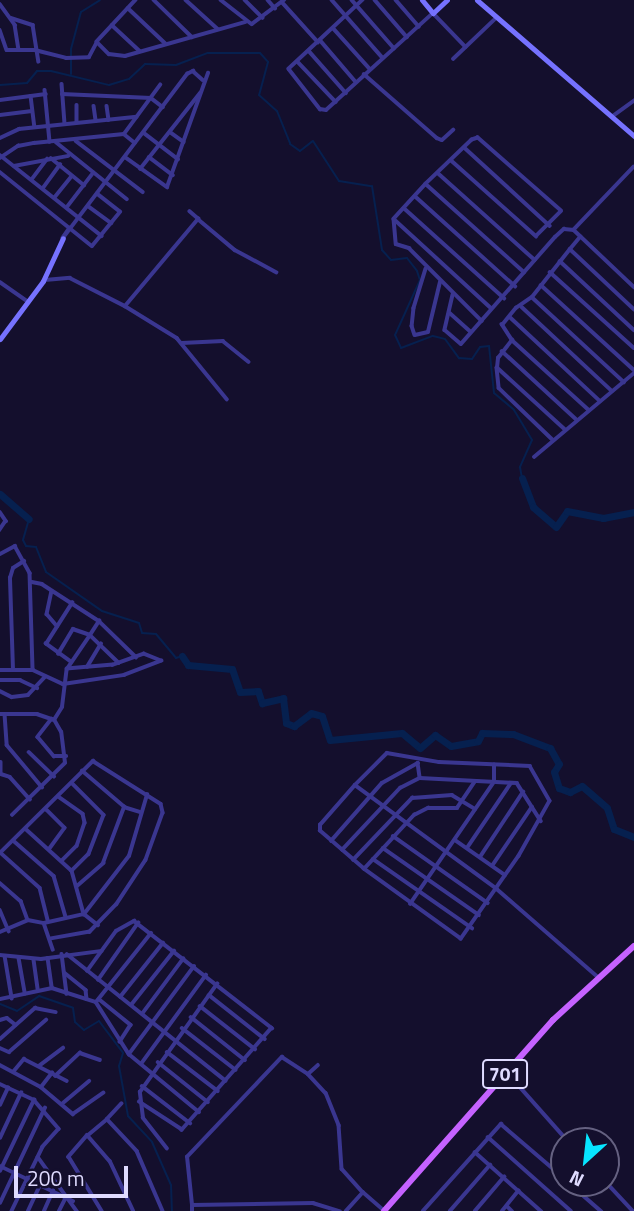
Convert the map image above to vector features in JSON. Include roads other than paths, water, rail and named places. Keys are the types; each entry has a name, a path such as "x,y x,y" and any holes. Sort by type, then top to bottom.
{"main road":[{"name":"701","path":"385,1211 498,1082 598,977 634,946"}],"street":[{"path":"0,30 4,48 35,50 66,58 72,55 89,57 97,42 136,0"},
{"path":"154,0 193,38"},
{"path":"186,0 218,29"},
{"path":"221,0 245,22"},
{"path":"245,0 263,18"},
{"path":"268,0 275,8"},
{"path":"332,0 383,58"},
{"path":"352,0 394,48"},
{"path":"363,0 289,73 320,109 326,110 346,93 447,0"},
{"path":"375,0 407,37"},
{"path":"396,0 419,26"},
{"path":"422,0 466,47"},
{"path":"477,0 495,19 634,136"},
{"path":"97,42 116,56 141,51 245,22 255,24 283,1 356,82"},
{"path":"1,8 11,18 19,50"},
{"path":"128,8 165,43"},
{"path":"11,18 31,22 39,62"},
{"path":"453,60 495,19"},
{"path":"112,25 141,51"},
{"path":"333,28 370,69"},
{"path":"309,51 346,93"},
{"path":"298,62 335,102"},
{"path":"0,339 43,281 70,228 191,71 203,80"},
{"path":"125,157 163,187 173,175 203,80 208,72"},
{"path":"364,74 437,138 442,140 453,130"},
{"path":"62,84 65,124"},
{"path":"124,134 160,85"},
{"path":"141,169 202,90"},
{"path":"0,100 46,92 50,142"},
{"path":"62,94 151,98 163,107"},
{"path":"31,96 35,127"},
{"path":"612,117 634,101"},
{"path":"77,105 77,122"},
{"path":"94,106 96,121"},
{"path":"107,106 108,120"},
{"path":"0,115 32,111"},
{"path":"1,136 49,125 136,117"},
{"path":"144,132 178,159"},
{"path":"170,132 184,142"},
{"path":"102,236 1,157 18,146 74,139 124,134 135,143"},
{"path":"452,161 530,233 542,234 561,211 478,138 465,148 426,184 394,219 397,244 409,248 426,269 482,321"},
{"path":"74,139 143,192"},
{"path":"56,142 70,156 127,199"},
{"path":"465,148 550,226"},
{"path":"13,166 70,156"},
{"path":"149,157 173,175"},
{"path":"48,158 84,185"},
{"path":"32,179 48,158"},
{"path":"43,188 60,165"},
{"path":"574,230 634,167"},
{"path":"0,172 89,245 102,236 120,212 97,194"},
{"path":"66,208 93,173"},
{"path":"438,173 535,260"},
{"path":"54,198 72,176"},
{"path":"426,184 524,272"},
{"path":"415,196 514,286"},
{"path":"88,206 111,223"},
{"path":"404,208 504,298"},
{"path":"190,212 235,250 276,272"},
{"path":"125,306 198,219"},
{"path":"394,219 491,308"},
{"path":"453,295 445,330 455,342 461,344 564,229 574,230 634,287"},
{"path":"522,307 580,236"},
{"path":"570,249 634,309"},
{"path":"560,261 634,330"},
{"path":"426,269 414,308 415,335 428,332 440,282"},
{"path":"550,271 634,348"},
{"path":"43,281 69,278 125,306 182,343 227,399"},
{"path":"0,282 27,301"},
{"path":"534,457 634,372 541,285"},
{"path":"532,297 624,382"},
{"path":"589,410 502,329 516,307 522,307 612,391"},
{"path":"450,313 471,332"},
{"path":"509,316 600,401"},
{"path":"512,340 502,351 497,368 499,388 553,440"},
{"path":"182,343 223,341 249,362"},
{"path":"502,351 577,420"},
{"path":"497,368 565,430"},
{"path":"0,512 6,520 0,530"},
{"path":"0,554 15,546 31,582 33,670"},
{"path":"13,670 10,578 13,568 23,561"},
{"path":"31,582 52,590 99,621 136,657"},
{"path":"52,590 47,614 57,626"},
{"path":"71,663 46,644 72,603"},
{"path":"66,756 54,756 38,737 62,707 67,669 99,621"},
{"path":"58,654 73,629 102,643 119,663"},
{"path":"87,667 102,643"},
{"path":"0,670 33,670 63,684 124,675 161,663 151,654 119,663 67,669"},
{"path":"0,691 17,698 37,688 46,677"},
{"path":"0,680 25,681 37,688"},
{"path":"42,787 7,745 3,714 53,720"},
{"path":"53,720 66,756"},
{"path":"29,752 54,776"},
{"path":"387,753 494,765 530,766 550,804 472,928 458,938 364,869 331,841 320,825 387,753"},
{"path":"12,815 54,776 66,756"},
{"path":"417,757 420,778"},
{"path":"52,939 90,932 131,887 146,860 163,810 146,795 95,761 0,853 40,888 53,949"},
{"path":"1,762 0,774 10,777 30,799"},
{"path":"331,841 369,797 394,774 418,763"},
{"path":"410,904 494,782 494,765"},
{"path":"82,771 124,807 140,812"},
{"path":"342,850 400,788 420,778 511,782 524,791 541,821"},
{"path":"364,869 404,823 428,807 454,809 475,780"},
{"path":"467,848 511,782"},
{"path":"72,783 104,815 89,854 72,871"},
{"path":"355,785 497,889 598,977"},
{"path":"480,857 524,791"},
{"path":"354,860 393,815 420,794 447,794 463,800 475,809"},
{"path":"0,932 9,931 28,920 46,921 84,914 129,856 146,795"},
{"path":"59,796 83,814 85,823 77,846 63,860"},
{"path":"492,866 533,806"},
{"path":"77,886 103,863 124,807"},
{"path":"47,810 65,828 50,849"},
{"path":"26,829 72,871 84,914 98,925"},
{"path":"393,836 488,903"},
{"path":"455,840 506,875"},
{"path":"14,841 54,876 66,917"},
{"path":"383,848 479,915"},
{"path":"373,859 472,928"},
{"path":"0,883 21,901 28,920"},
{"path":"0,910 9,931"},
{"path":"98,979 138,923"},
{"path":"87,971 122,924 138,923 272,1028 190,1123 178,1130 139,1102"},
{"path":"98,1001 151,933"},
{"path":"120,997 163,943"},
{"path":"12,998 3,956 34,959 101,951"},
{"path":"131,1005 174,951"},
{"path":"64,954 226,1081"},
{"path":"64,954 67,994"},
{"path":"19,958 25,993"},
{"path":"48,958 52,988"},
{"path":"34,959 38,989"},
{"path":"142,1014 183,959"},
{"path":"129,1054 194,966"},
{"path":"65,974 86,990 87,999"},
{"path":"141,1064 206,975"},
{"path":"167,1149 143,1118 139,1102 142,1086 217,984"},
{"path":"0,999 52,988 98,1001 131,1025 120,1042"},
{"path":"209,995 265,1039"},
{"path":"98,1001 129,1054 199,1112"},
{"path":"201,1006 255,1049"},
{"path":"0,1039 37,1008 56,1012"},
{"path":"191,1017 245,1060"},
{"path":"0,1020 7,1018 16,1025"},
{"path":"0,1048 9,1052 46,1020"},
{"path":"183,1028 236,1070"},
{"path":"39,1066 63,1048"},
{"path":"167,1051 218,1091"},
{"path":"41,1087 80,1053 100,1060"},
{"path":"340,1211 313,1203 192,1208 192,1179 186,1163 191,1151 277,1059 286,1057 326,1093 339,1123 343,1173 385,1211"},
{"path":"13,1072 24,1059 67,1081"},
{"path":"158,1062 208,1102"},
{"path":"0,1065 41,1087 75,1114 103,1093"},
{"path":"308,1074 318,1066"},
{"path":"63,1103 89,1081"},
{"path":"498,1082 520,1087 556,1127"},
{"path":"0,1084 45,1108 59,1129 38,1157 12,1211"},
{"path":"142,1086 190,1123"},
{"path":"0,1105 8,1087"},
{"path":"0,1138 21,1093"},
{"path":"34,1100 1,1168 73,1201"},
{"path":"102,1211 69,1157 121,1104"},
{"path":"0,1203 45,1108"},
{"path":"107,1119 137,1151 163,1211"},
{"path":"423,1211 498,1125 505,1126 550,1166"},
{"path":"87,1136 110,1162 133,1211"},
{"path":"488,1138 571,1211"},
{"path":"475,1152 541,1211"},
{"path":"38,1157 73,1201 76,1210"},
{"path":"450,1211 490,1165"},
{"path":"475,1211 504,1177"},
{"path":"28,1211 40,1185"},
{"path":"44,1211 53,1191"},
{"path":"502,1211 518,1191"},
{"path":"346,1211 363,1192"},
{"path":"59,1211 66,1197"},
{"path":"585,1197 601,1211"},
{"path":"620,1197 633,1211"},
{"path":"506,1206 512,1211"}],"waterway":[{"path":"71,74 71,49 81,12 100,0"},
{"path":"0,85 27,83 37,71 51,71 109,85 129,79 145,64 176,65 208,53 260,53 268,62 259,95 277,111 290,144 300,151 313,141 339,181 372,186 382,250 391,260 407,258 417,271 420,280 395,335 401,348 433,336 445,339 459,358 472,359 480,347 489,346 494,393 514,410 532,440 520,467 522,478"},
{"path":"522,478 533,507 556,527 567,511 603,518 634,512"},
{"path":"0,494 29,519"},
{"path":"29,519 23,540 26,546 36,547 46,572 102,611 139,623 142,633 156,634 176,658 182,656"},
{"path":"182,656 188,665 232,669 240,692 258,691 262,703 283,698 286,723 294,726 311,713 322,716 330,740 402,733 420,748 435,735 451,746 478,741 482,733 513,734 550,748 559,764 554,772 559,788 570,792 582,786 607,808 614,829 634,837"},
{"path":"0,1004 17,1011 39,996 73,1008 75,1022 84,1030 99,1021 123,1053 119,1066 128,1116 152,1142 171,1185 172,1211"}]}
